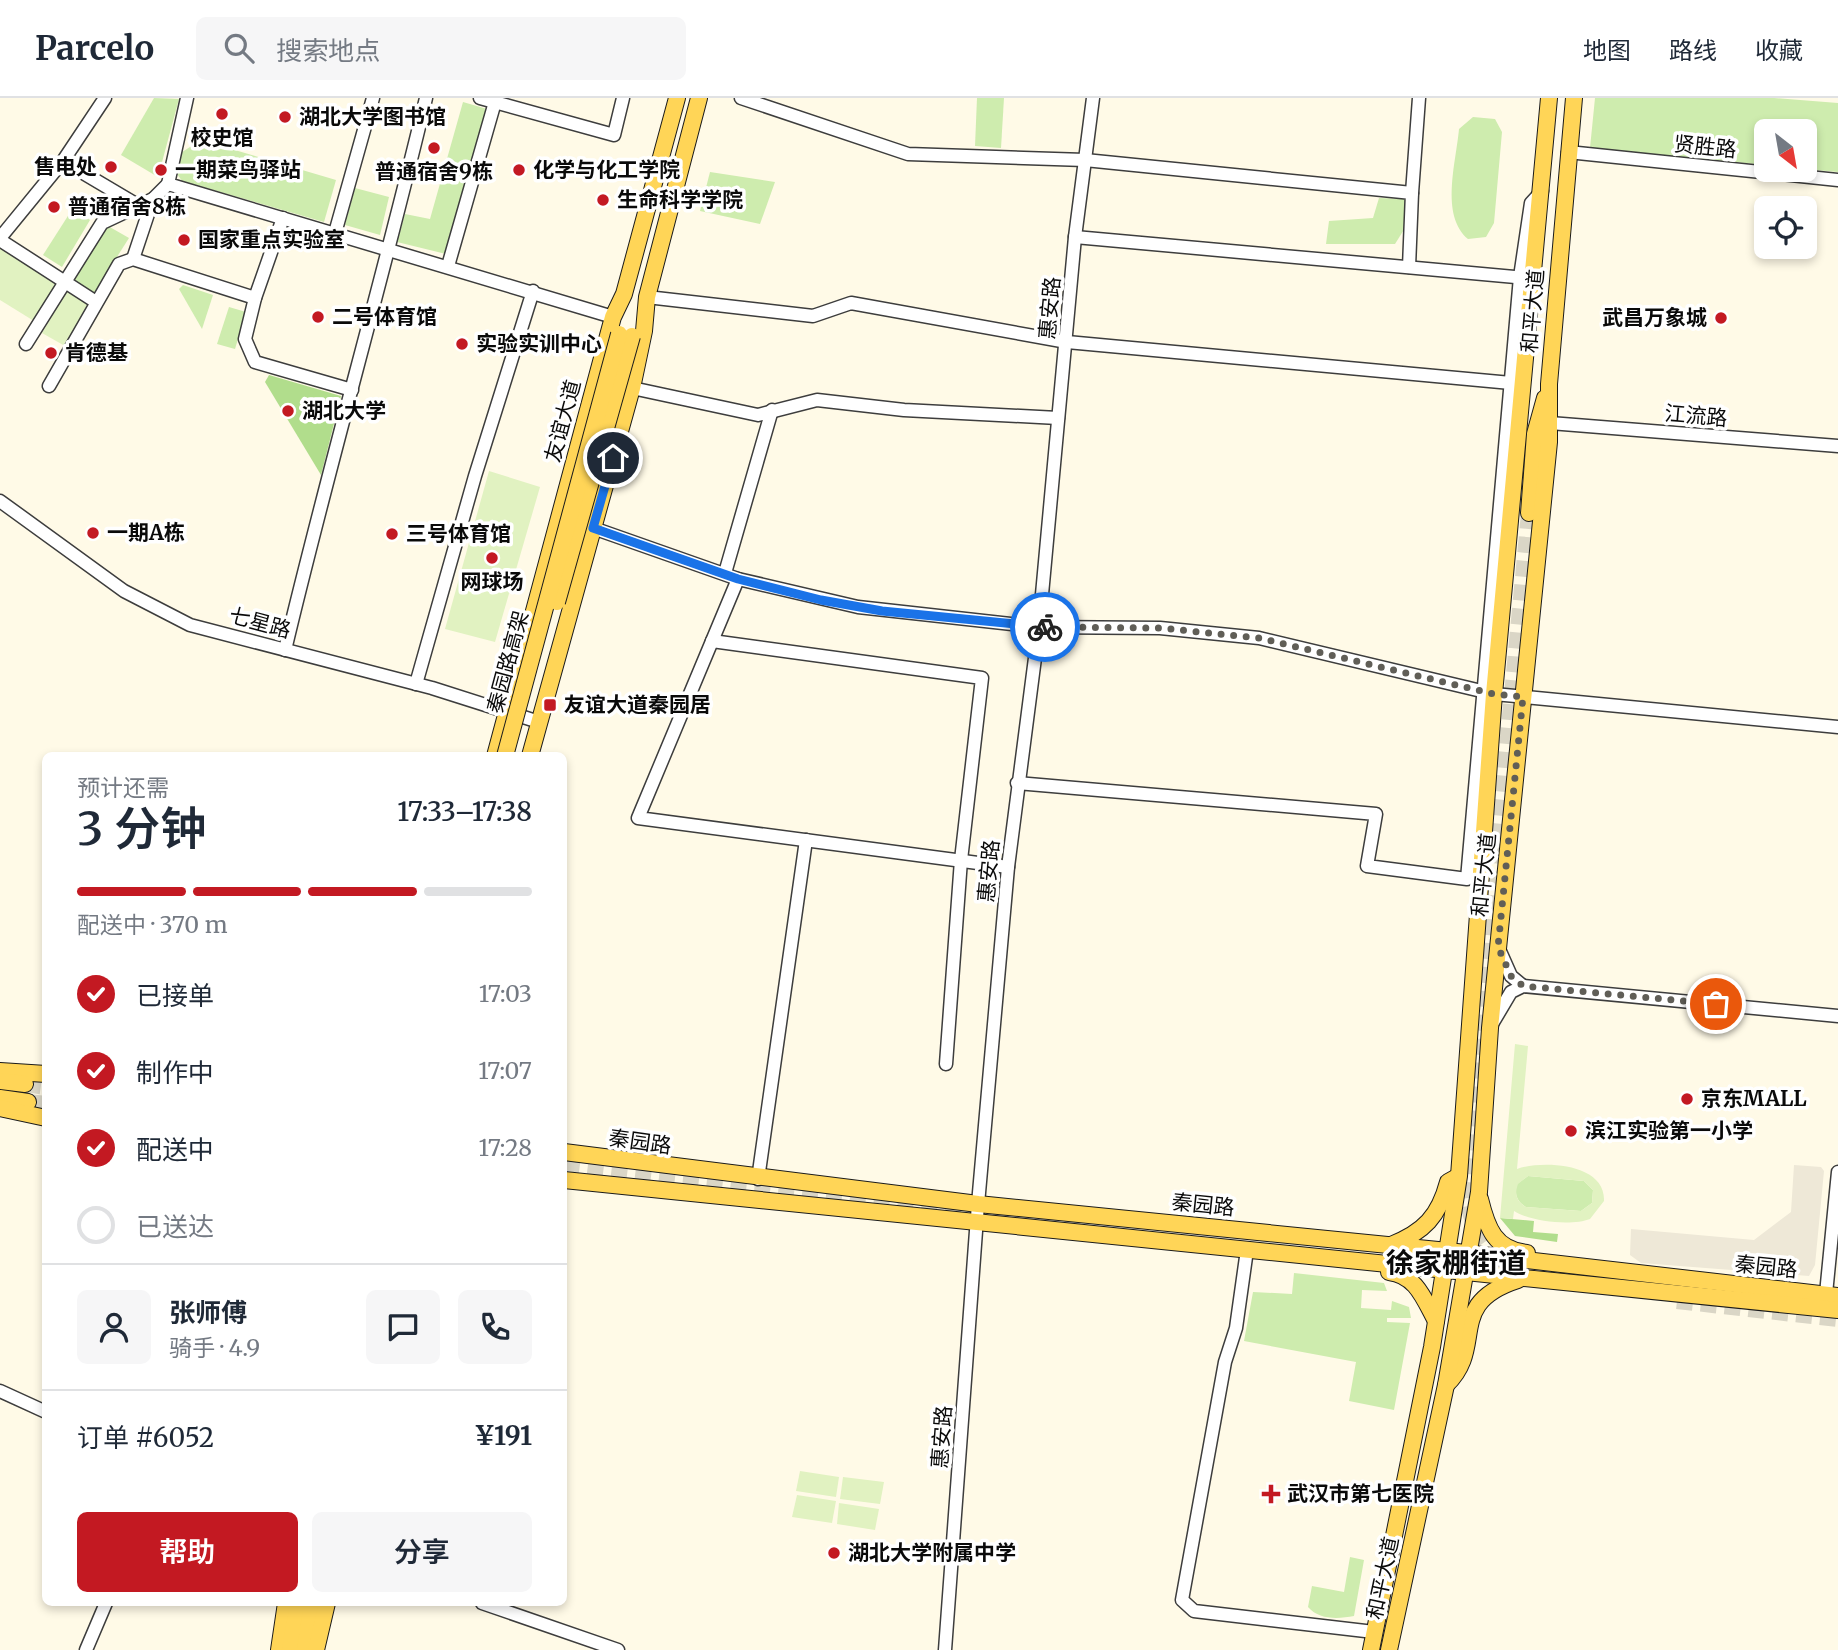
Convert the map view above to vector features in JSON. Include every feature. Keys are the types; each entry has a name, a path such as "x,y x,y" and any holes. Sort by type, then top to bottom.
{"main road":[{"name":"友谊大道","path":"496,752 613,317 624,294 677,98"},
{"path":"531,752 632,388 644,331 647,297 699,98"},
{"name":"和平大道","path":"1371,1650 1436,1321 1459,1176 1489,692 1528,278 1542,191 1549,98"},
{"name":"和平大道","path":"1389,1650 1446,1385 1479,1192 1490,1028 1550,423 1549,384 1574,98"},
{"name":"秦园路高架","path":"516,752 625,335 624,294"},
{"name":"秦园路高架","path":"506,752 625,335 647,297"},
{"path":"1529,513 1535,434 1549,384"},
{"path":"0,1071 42,1074"},
{"path":"0,1081 25,1084"},
{"path":"0,1098 28,1102"},
{"path":"0,1108 42,1117"},
{"name":"秦园路","path":"567,1152 758,1179 978,1204 1448,1251 1832,1302"},
{"path":"1389,1245 1416,1234 1431,1222 1440,1208 1448,1182 1459,1176"},
{"name":"秦园路","path":"567,1180 1524,1278 1832,1302"},
{"path":"1479,1192 1489,1230 1505,1247 1516,1252 1585,1258 1594,1269"},
{"path":"1354,1261 1361,1268 1407,1277 1418,1288 1436,1321"},
{"path":"1446,1385 1461,1370 1471,1314 1476,1304 1499,1287 1524,1278"},
{"path":"279,1650 286,1606"},
{"path":"290,1650 297,1606"},
{"path":"305,1650 312,1606"},
{"path":"316,1650 326,1606"}],"street":[{"path":"96,302 0,239 63,161 105,98"},
{"path":"26,344 102,223 153,199 168,184 187,98"},
{"path":"335,233 373,98"},
{"path":"285,650 390,249 426,98"},
{"path":"480,98 614,135 623,98"},
{"path":"741,98 908,154 1085,160 1412,193"},
{"path":"785,113 788,98"},
{"name":"惠安路","path":"945,1650 978,1204 1008,867 1039,627 1075,237 1093,98"},
{"path":"1409,267 1419,98"},
{"path":"449,266 495,102"},
{"name":"贤胜路","path":"1568,152 1838,180"},
{"path":"63,161 139,206"},
{"path":"168,184 613,317"},
{"path":"133,259 153,199"},
{"path":"283,218 255,298 245,339 255,362 352,390"},
{"path":"1017,783 1376,814 1367,866 1467,879 1489,692 1511,383 1528,278 1075,237"},
{"path":"49,386 119,264 133,259 255,298"},
{"path":"416,684 475,476 533,291"},
{"path":"647,297 813,316 851,303 1067,342 1511,383"},
{"path":"632,388 758,415 817,400 904,410 1058,418"},
{"path":"725,573 772,410"},
{"name":"江流路","path":"1550,423 1838,446"},
{"name":"七星路","path":"0,501 124,591 190,625 416,684 539,722"},
{"path":"593,528 738,579 858,607 1039,627 1160,628 1259,638 1489,692 1838,727"},
{"path":"738,579 638,818 1008,867"},
{"path":"712,641 982,678 961,860 946,1064"},
{"path":"758,1179 806,840"},
{"path":"1498,947 1511,976 1523,986"},
{"path":"1490,1028 1511,992 1523,986 1838,1016"},
{"path":"1832,1302 1838,1172"},
{"path":"1247,1251 1236,1328 1225,1362 1182,1600 1194,1611 1374,1632"},
{"path":"0,1391 42,1410"},
{"path":"86,1650 105,1606"},
{"path":"491,1606 618,1650"}],"green space":[{"path":"154,98 179,99 158,177 121,155"},
{"path":"977,98 1004,98 1001,148 975,146"},
{"path":"1595,98 1774,98 1838,103 1838,172 1817,170 1817,119 1754,119 1754,164 1590,148"},
{"path":"463,102 487,109 446,254 397,242 405,214 430,219"},
{"path":"1473,117 1495,119 1502,132 1494,223 1486,237 1468,239 1459,229 1454,216 1452,188 1459,129"},
{"path":"201,140 336,180 324,222 182,181 175,171 179,154"},
{"path":"710,172 775,182 760,224 700,211"},
{"path":"355,188 389,197 380,235 345,225"},
{"path":"1379,198 1405,199 1405,228 1395,244 1326,244 1329,221 1373,218"},
{"path":"73,208 90,220 62,267 43,255"},
{"path":"108,226 129,238 94,293 73,279"},
{"path":"0,245 58,282 34,321 0,300"},
{"path":"183,285 213,295 202,329 179,289"},
{"path":"68,289 91,303 65,346 42,333"},
{"path":"229,307 246,312 235,349 217,344"},
{"path":"269,375 341,396 321,475 265,382"},
{"name":"网球场","path":"489,471 540,487 495,642 445,629"},
{"path":"1515,1044 1528,1046 1517,1169 1541,1165 1571,1167 1595,1179 1602,1188 1604,1201 1590,1219 1582,1221 1541,1220 1514,1211 1513,1219 1500,1218","holes":["1528,1176 1584,1181 1593,1190 1592,1203 1581,1211 1526,1207 1516,1194 1518,1184"]},
{"path":"1528,1176 1584,1181 1593,1190 1592,1203 1581,1211 1526,1207 1518,1200 1516,1191 1517,1184"},
{"path":"1500,1218 1534,1221 1533,1232 1558,1234 1557,1242 1515,1236"},
{"path":"1294,1273 1384,1283 1387,1291 1362,1290 1361,1308 1391,1310 1392,1301 1409,1307 1411,1318 1387,1318 1387,1322 1410,1323 1394,1410 1349,1401 1356,1362 1244,1341 1253,1292 1292,1294"},
{"path":"800,1471 839,1477 836,1497 796,1491"},
{"path":"843,1477 884,1482 880,1504 840,1499"},
{"path":"797,1495 836,1501 832,1523 792,1517"},
{"path":"839,1503 879,1509 875,1530 837,1524"},
{"path":"1350,1557 1364,1560 1354,1616 1329,1618 1312,1611 1308,1607 1312,1586 1344,1592"}],"shaded area":[{"path":"1794,1165 1821,1167 1824,1171 1815,1265 1809,1276 1641,1263 1630,1255 1631,1229 1754,1240 1791,1212"}],"tunnel":[{"path":"1529,513 1466,1186 1471,1216 1484,1242 1504,1262 1532,1275"},
{"path":"25,1084 42,1086"},
{"path":"28,1102 42,1104"},
{"path":"567,1163 1086,1226"},
{"path":"1677,1301 1838,1319"}],"way so far":[{"path":"1045,627 1160,628 1259,638 1494,694 1523,697 1498,947 1511,976 1523,986 1716,1004"}],"place":[{"name":"校史馆","path":"222,114"},
{"name":"湖北大学图书馆","path":"285,117"},
{"name":"普通宿舍9栋","path":"434,148"},
{"name":"售电处","path":"111,167"},
{"name":"一期菜鸟驿站","path":"161,170"},
{"name":"化学与化工学院","path":"519,170"},
{"name":"生命科学学院","path":"603,200"},
{"name":"普通宿舍8栋","path":"54,207"},
{"name":"国家重点实验室","path":"184,240"},
{"name":"二号体育馆","path":"318,317"},
{"name":"武昌万象城","path":"1721,318"},
{"name":"实验实训中心","path":"462,344"},
{"name":"肯德基","path":"51,353"},
{"name":"湖北大学","path":"288,411"},
{"name":"一期A栋","path":"93,533"},
{"name":"三号体育馆","path":"392,534"},
{"name":"网球场","path":"492,558"},
{"name":"友谊大道秦园居","path":"550,705"},
{"name":"京东MALL","path":"1687,1099"},
{"name":"滨江实验第一小学","path":"1571,1131"},
{"name":"武汉市第七医院","path":"1271,1494"},
{"name":"湖北大学附属中学","path":"834,1553"}],"district":[{"name":"徐家棚街道","path":"1456,1263"}],"route":[{"path":"613,458 593,528 738,579 836,604 1045,627"}]}
